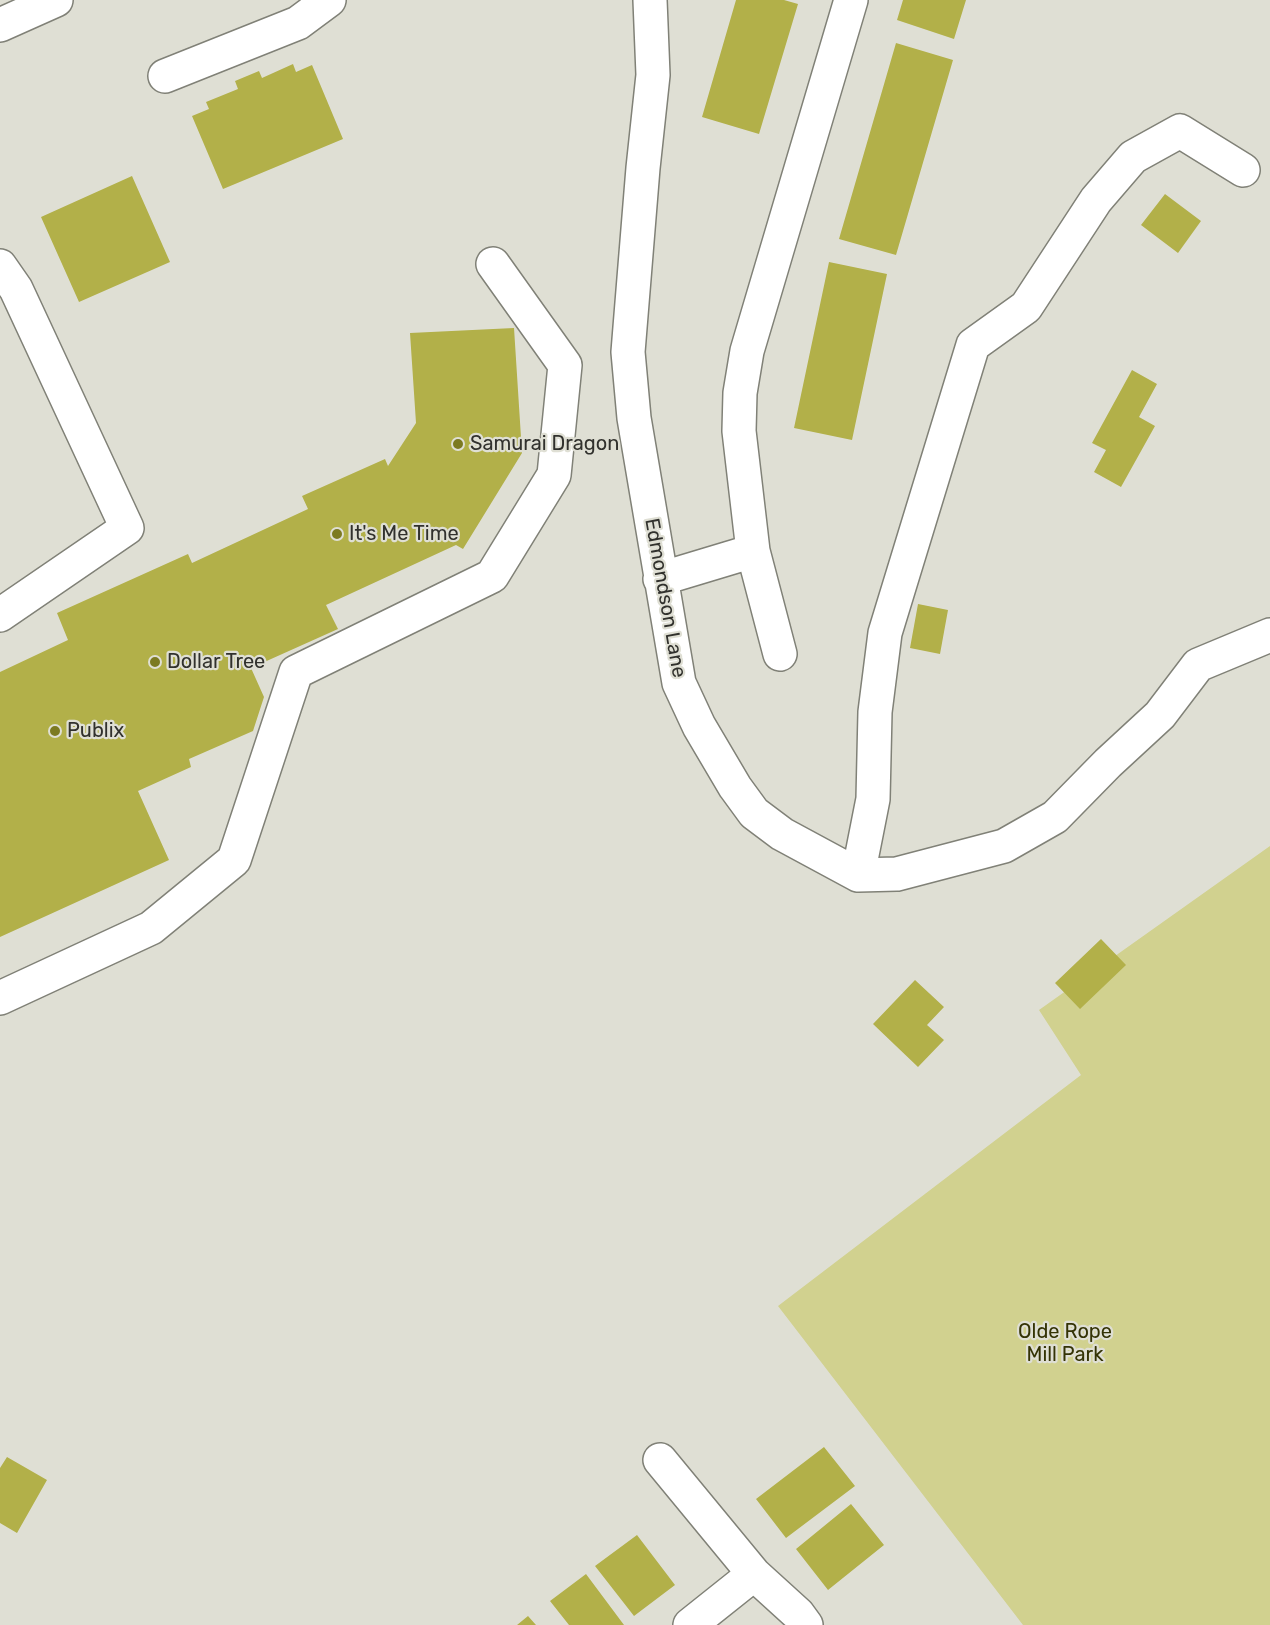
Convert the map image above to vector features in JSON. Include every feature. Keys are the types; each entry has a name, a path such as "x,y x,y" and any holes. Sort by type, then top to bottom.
{"street":[{"path":"0,25 56,0"},
{"path":"165,76 298,23 329,0"},
{"name":"Edmondson Lane","path":"650,0 653,75 628,352 634,418 679,683 699,726 735,787 754,813 782,834 858,875 897,874 1004,846 1055,817 1108,763 1160,715 1198,665 1270,635"},
{"path":"780,654 753,550 739,431 740,393 747,351 851,0"},
{"path":"858,875 873,799 874,712 885,633 973,345 1026,307 1095,201 1133,157 1180,131 1243,170"},
{"path":"0,998 151,928 234,860 296,672 492,576 554,476 565,365 493,264"},
{"path":"0,266 16,289 127,528 0,615"},
{"path":"660,579 753,550"},
{"path":"660,1460 754,1574 798,1614 806,1625"},
{"path":"690,1625 754,1574"}],"green space":[{"name":"Olde Rope Mill Park","path":"1270,846 1270,1625 1023,1625 778,1306 1081,1075 1039,1010"}],"building":[{"path":"736,0 784,0 798,4 759,134 702,117"},
{"path":"903,0 966,0 954,39 897,20"},
{"path":"896,43 953,60 896,255 839,239"},
{"path":"293,64 296,72 312,65 343,139 223,189 192,116 209,109 206,102 238,89 235,81 259,71 262,78"},
{"path":"132,176 170,262 79,302 41,217"},
{"path":"1165,194 1201,221 1178,253 1141,225"},
{"path":"829,262 887,274 852,440 794,428"},
{"path":"514,328 522,453 463,549 456,545 326,605 338,629 251,668 264,697 253,731 189,759 191,767 138,791 169,860 0,937 0,672 68,640 57,613 188,554 192,563 308,509 302,496 385,459 388,466 416,423 410,333"},
{"path":"1132,370 1157,384 1139,417 1155,426 1121,487 1094,472 1106,450 1092,443"},
{"path":"918,604 948,610 940,654 910,648"},
{"path":"1101,939 1126,965 1080,1009 1055,983"},
{"path":"915,980 944,1007 927,1025 944,1040 918,1067 873,1024"},
{"path":"824,1447 855,1486 786,1538 756,1499"},
{"path":"7,1457 47,1480 17,1533 0,1523 0,1468"},
{"path":"851,1504 884,1545 828,1590 796,1549"},
{"path":"637,1535 675,1585 634,1616 595,1566"},
{"path":"586,1574 624,1625 569,1625 550,1601"},
{"path":"528,1616 536,1625 517,1625"}],"place":[{"name":"Samurai Dragon","path":"458,444"},
{"name":"It's Me Time","path":"337,534"},
{"name":"Dollar Tree","path":"155,662"},
{"name":"Publix","path":"55,731"}]}
